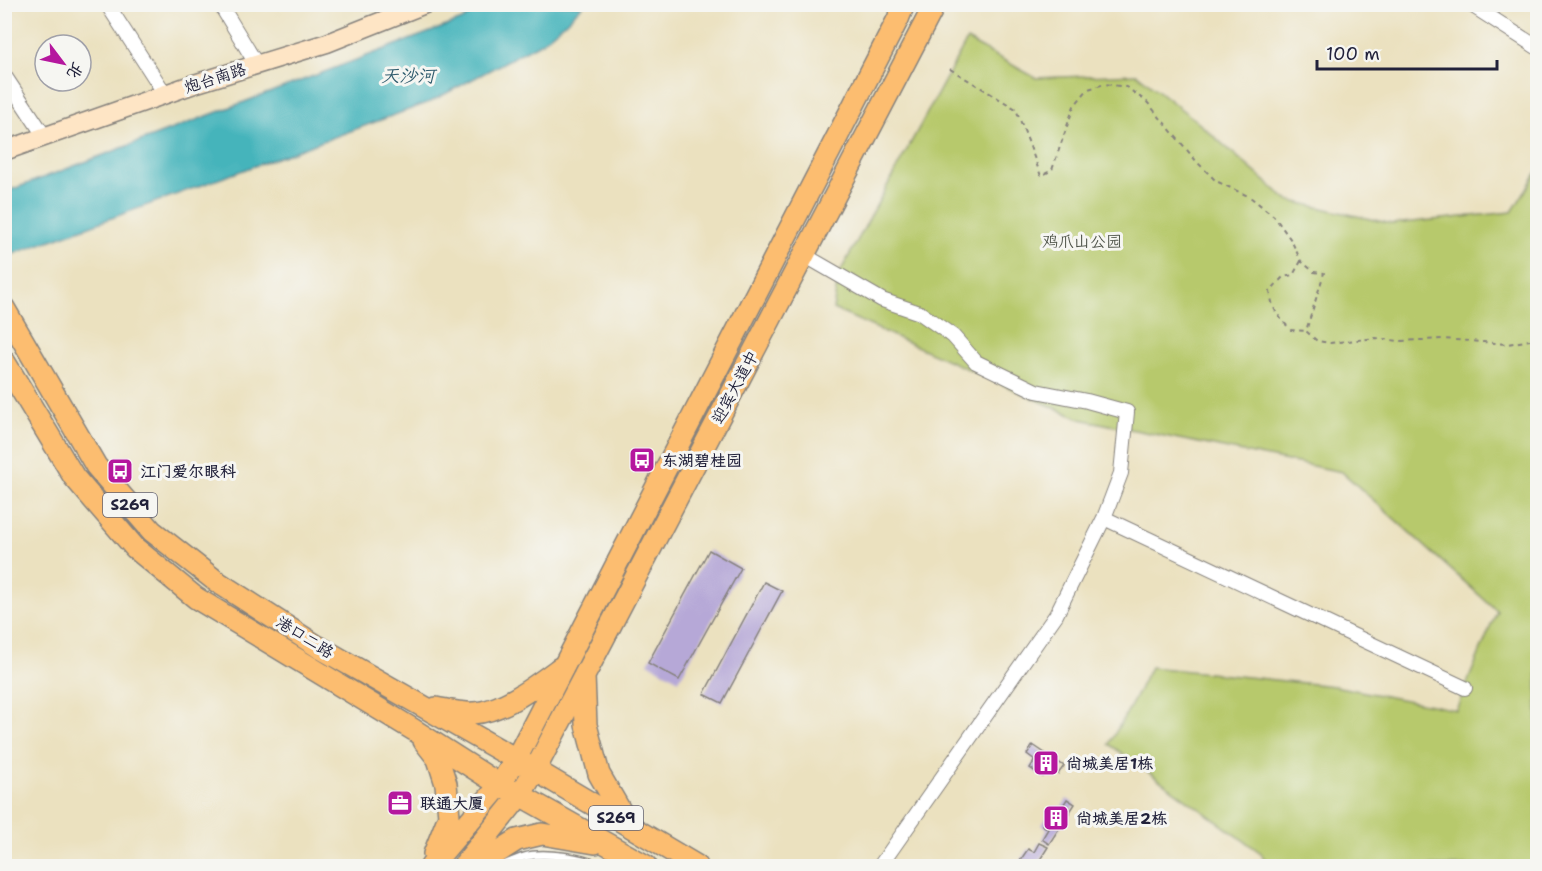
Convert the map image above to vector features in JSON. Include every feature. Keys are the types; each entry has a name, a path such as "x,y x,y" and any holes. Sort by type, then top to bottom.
{"main road":[{"name":"迎宾大道中","path":"430,867 500,785 516,759 904,4"},
{"name":"迎宾大道中","path":"463,867 520,795 535,770 935,4"},
{"name":"港口二路","path":"4,308 96,466 152,531 216,581 317,646 535,770 628,825 685,863"},
{"name":"港口二路","path":"4,361 74,477 135,548 196,598 500,785 646,867"},
{"path":"307,666 317,646"},
{"path":"425,707 474,713 524,694 565,664"},
{"path":"584,675 586,725 599,774 628,825"},
{"path":"414,730 438,759 446,784 449,816 430,867"},
{"path":"476,867 517,840 542,834 611,846"}],"street":[{"path":"107,4 165,94"},
{"path":"220,4 257,65"},
{"path":"1470,4 1538,48"},
{"name":"炮台南路","path":"4,151 165,94 327,43 414,6"},
{"path":"4,75 45,137"},
{"path":"804,255 882,300 920,313 953,336 976,362 1036,391 1087,400 1126,412 1121,473 1104,518 1056,615 880,867"},
{"path":"1104,518 1466,688"},
{"path":"579,637 598,649"}],"lane":[{"path":"502,867 525,856 548,855 588,860 601,867"}],"path":[{"path":"950,69 1016,109 1041,176 1052,170 1074,106 1088,89 1105,84 1126,87 1147,102 1197,162 1216,181 1250,198 1274,216 1291,240 1301,261 1314,272 1324,273 1305,331"},
{"path":"1538,256 1533,271 1538,276"},
{"path":"1301,261 1293,274 1283,277 1270,291 1272,306 1291,330 1305,331 1317,341 1330,343 1376,338 1399,341 1443,339 1508,344 1530,340 1538,335"},
{"path":"1538,652 1538,659"}],"green space":[{"name":"鸡爪山公园","path":"967,40 1036,78 1137,74 1195,120 1287,200 1392,224 1512,212 1537,172 1537,866 1268,866 1261,853 1109,744 1150,667 1334,686 1456,710 1497,611 1342,472 1080,419 833,309 839,274"}],"water":[{"name":"天沙河","path":"485,5 583,5 542,42 430,102 5,257 5,192 462,20"}],"building":[{"path":"709,550 741,568 679,680 648,663"},
{"path":"764,582 782,591 722,703 704,694"},
{"name":"尚城美居1栋","path":"1033,745 1064,766 1058,774 1049,770 1043,777 1030,768 1035,760 1027,754"},
{"name":"尚城美居2栋","path":"1067,799 1075,804 1049,844 1042,839 1048,829 1042,825 1053,809 1059,812"},
{"path":"1039,843 1048,847 1036,866 1017,865 1028,849 1034,852"}],"place":[{"name":"东湖碧桂园","path":"642,460"},
{"name":"江门爱尔眼科","path":"120,471"},
{"name":"尚城美居1栋","path":"1046,763"},
{"name":"联通大厦","path":"400,803"},
{"name":"尚城美居2栋","path":"1056,818"}]}
